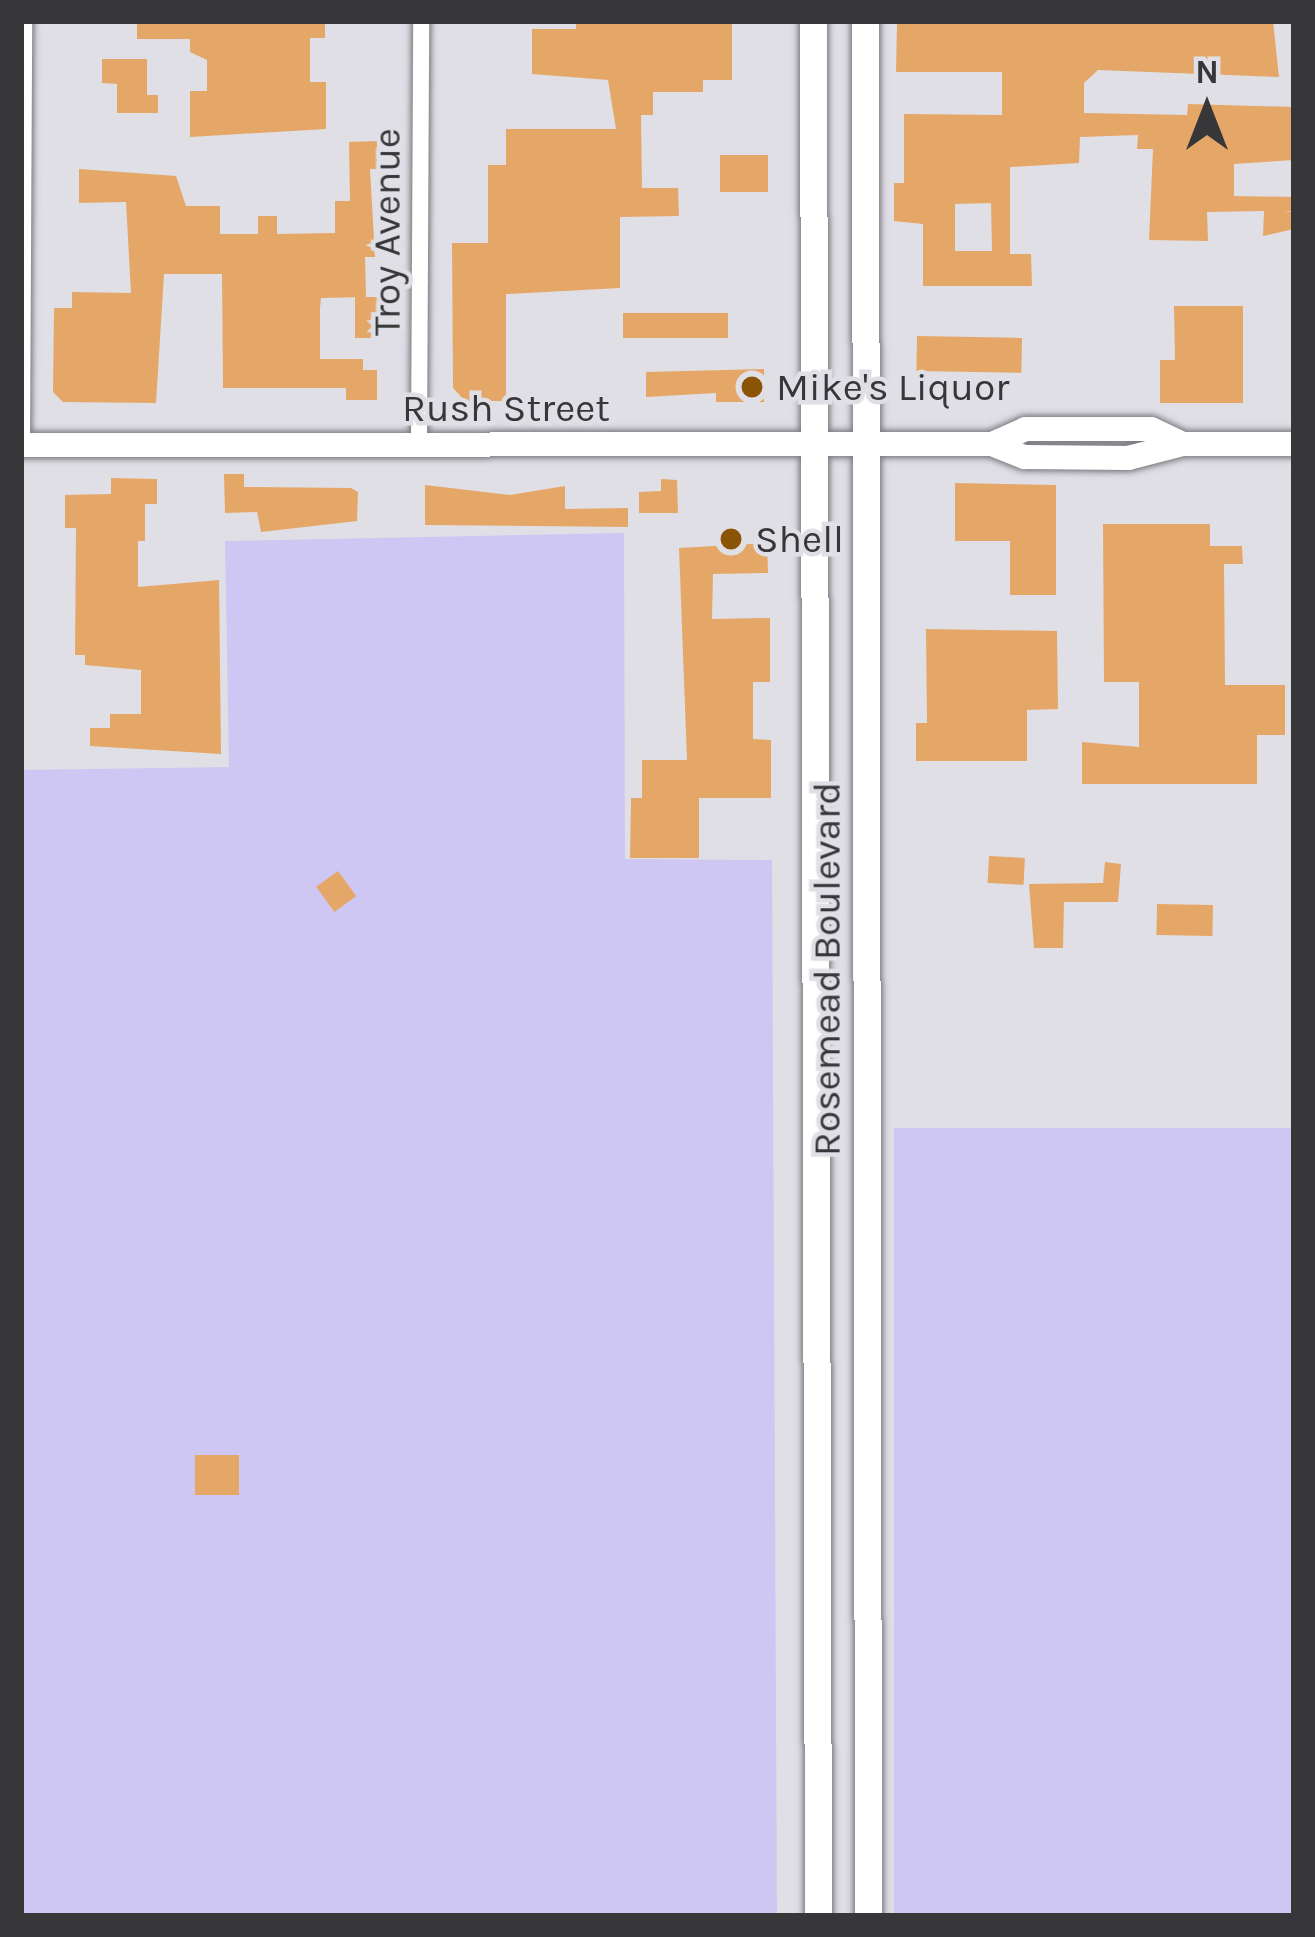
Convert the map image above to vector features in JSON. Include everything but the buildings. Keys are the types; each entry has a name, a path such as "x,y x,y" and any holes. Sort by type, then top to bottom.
{"main road":[{"name":"Rosemead Boulevard","path":"813,21 818,1916"},
{"name":"Rosemead Boulevard","path":"865,21 868,1916"}],"street":[{"path":"21,445 24,21"},
{"name":"Troy Avenue","path":"418,444 421,21"},
{"name":"Rush Street","path":"21,445 992,444 1025,457 1128,458 1183,444 1294,444"}],"shaded area":[{"path":"624,533 625,859 772,860 777,1916 21,1916 21,770 229,767 225,541"},
{"path":"894,1128 1294,1128 1294,1916 894,1916"}],"place":[{"name":"Mike's Liquor","path":"752,387"},
{"name":"Shell","path":"731,539"}]}
